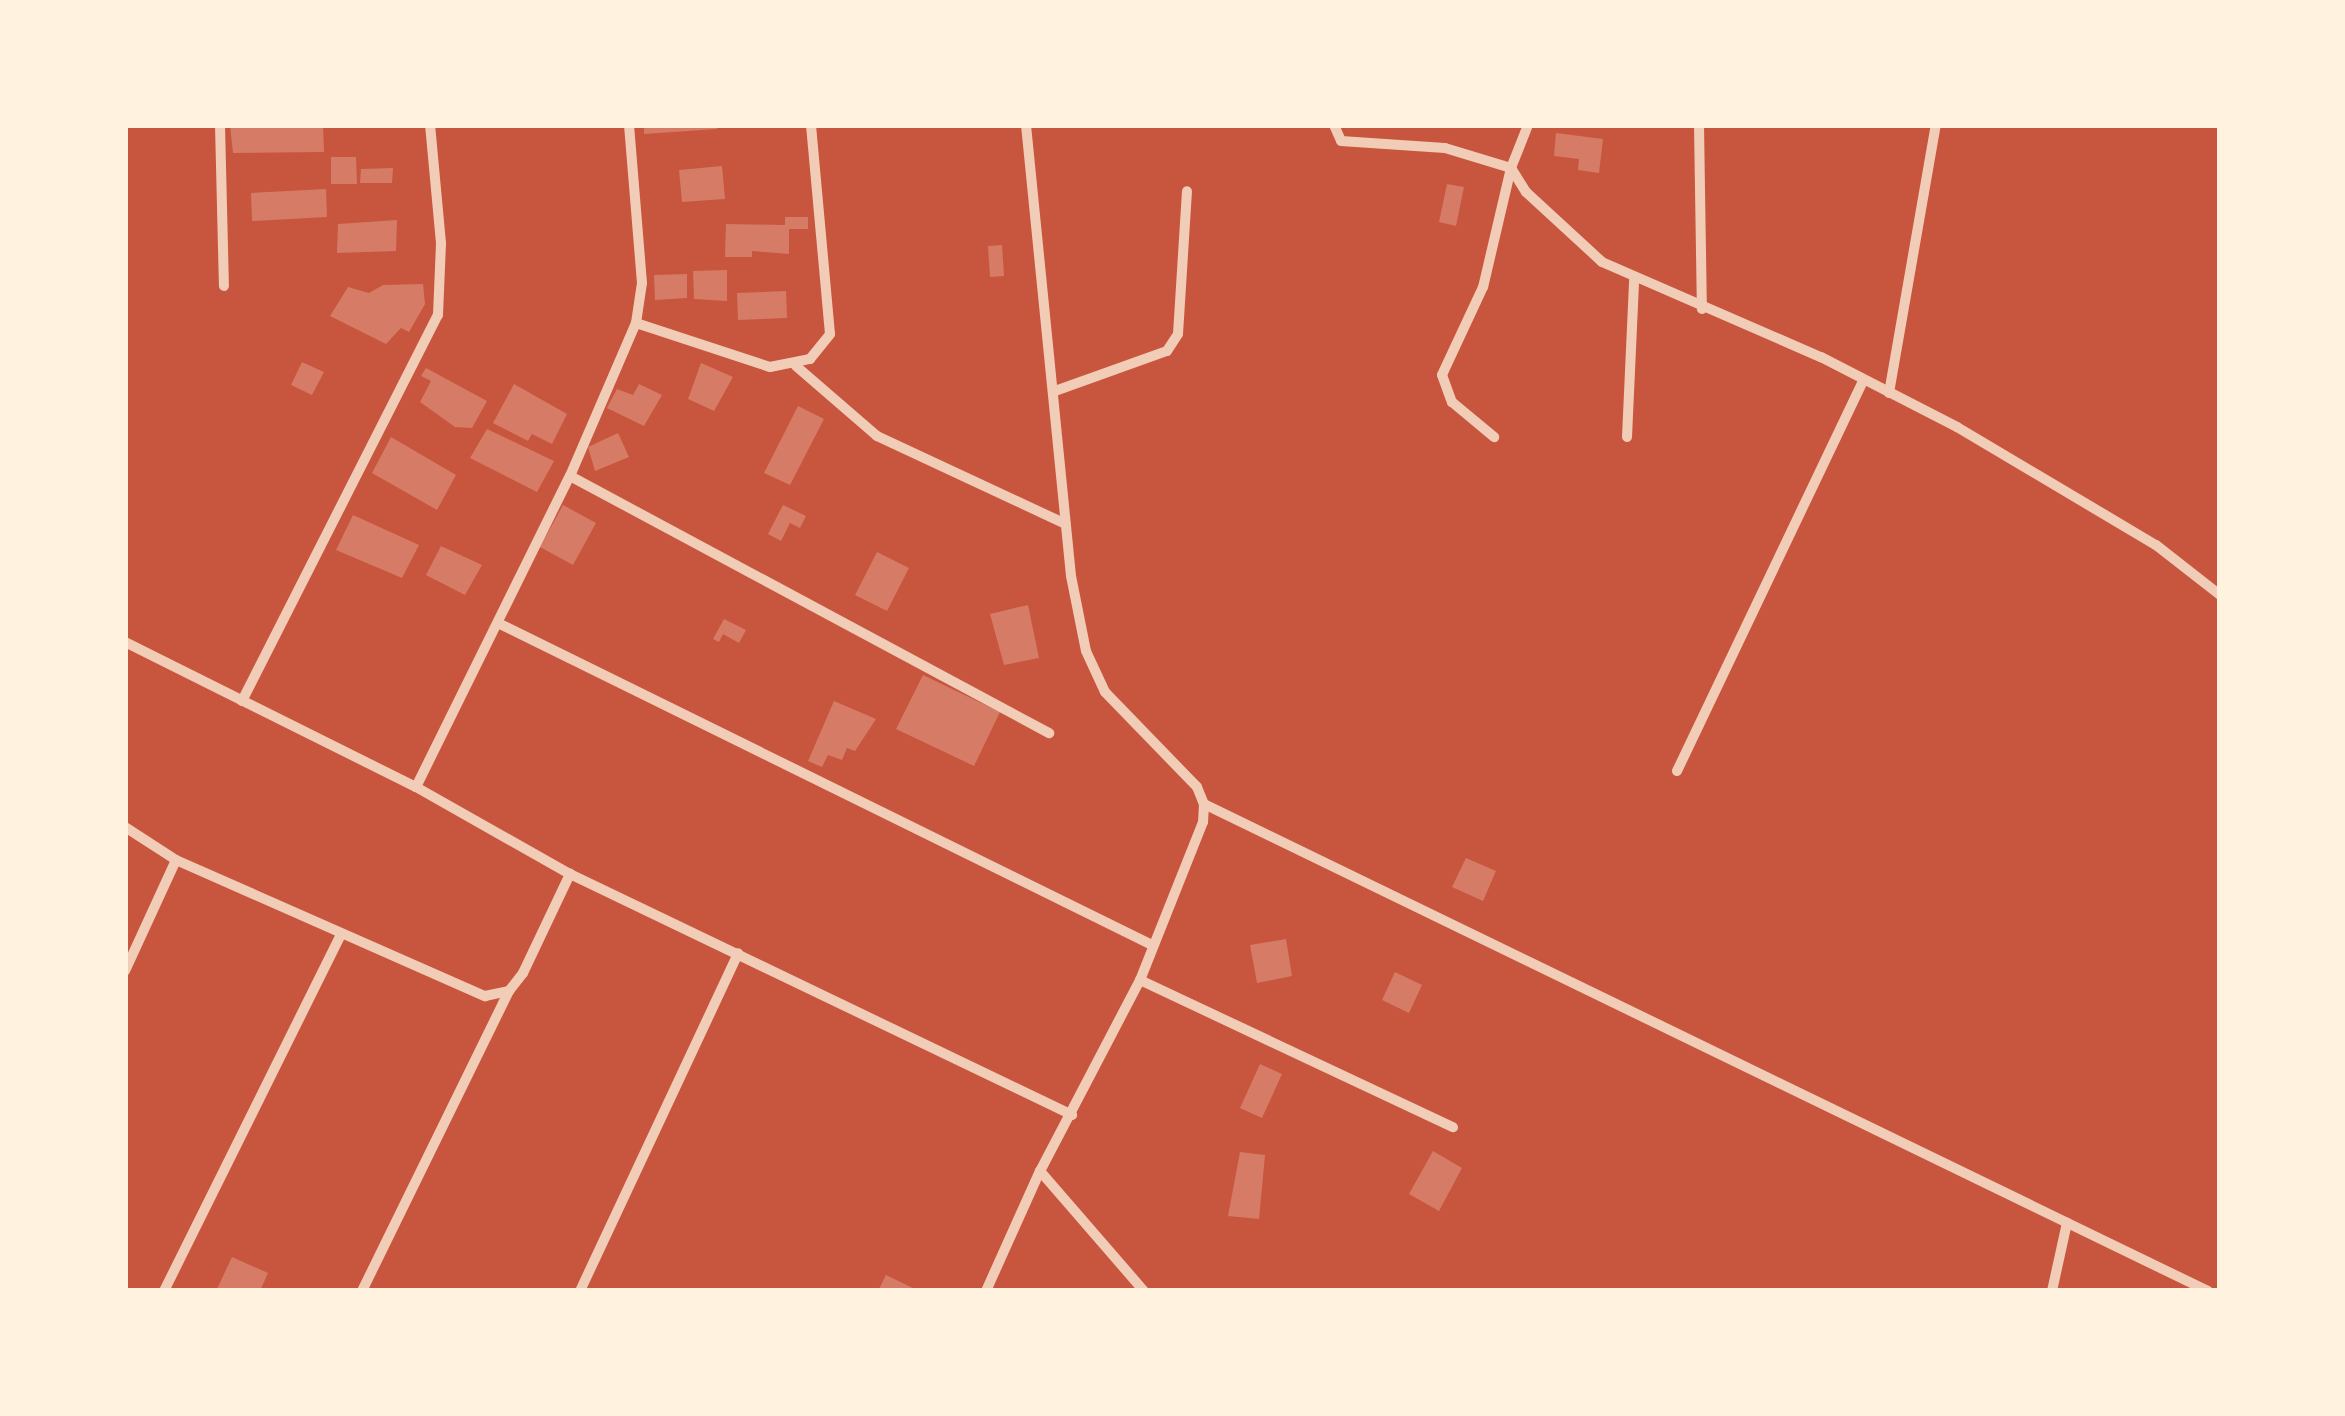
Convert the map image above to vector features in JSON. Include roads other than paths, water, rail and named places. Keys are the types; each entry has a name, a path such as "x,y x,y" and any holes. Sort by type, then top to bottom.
{"street":[{"path":"220,125 224,286"},
{"path":"242,701 438,315 441,243 430,125"},
{"path":"416,787 570,476 636,323 642,282 629,125"},
{"path":"636,323 770,367 796,366 830,334 811,125"},
{"path":"986,1291 1040,1171 1140,980 1203,822 1204,804 1197,786 1105,692 1086,652 1066,524 1026,125"},
{"path":"1334,125 1341,140 1445,148 1510,168 1526,192 1602,262 1634,280 1822,357 1889,393 2082,498 2220,595"},
{"path":"1494,437 1452,402 1442,375 1483,286 1510,168 1528,125"},
{"path":"1699,125 1702,309"},
{"path":"1889,393 1936,125"},
{"path":"1055,392 1167,351 1178,334 1187,191"},
{"path":"1627,437 1634,280"},
{"path":"796,366 877,436 1066,524"},
{"path":"1677,772 1863,381"},
{"path":"570,476 1049,733"},
{"path":"498,623 1152,945"},
{"path":"125,642 416,787 570,874 1072,1115"},
{"path":"1204,804 2208,1291"},
{"path":"125,828 176,860 485,996 509,991"},
{"path":"125,971 176,860"},
{"path":"362,1291 570,874"},
{"path":"164,1291 341,934"},
{"path":"580,1291 738,953"},
{"path":"1140,980 1453,1127"},
{"path":"1040,1171 1144,1291"},
{"path":"2052,1291 2066,1224"}]}
